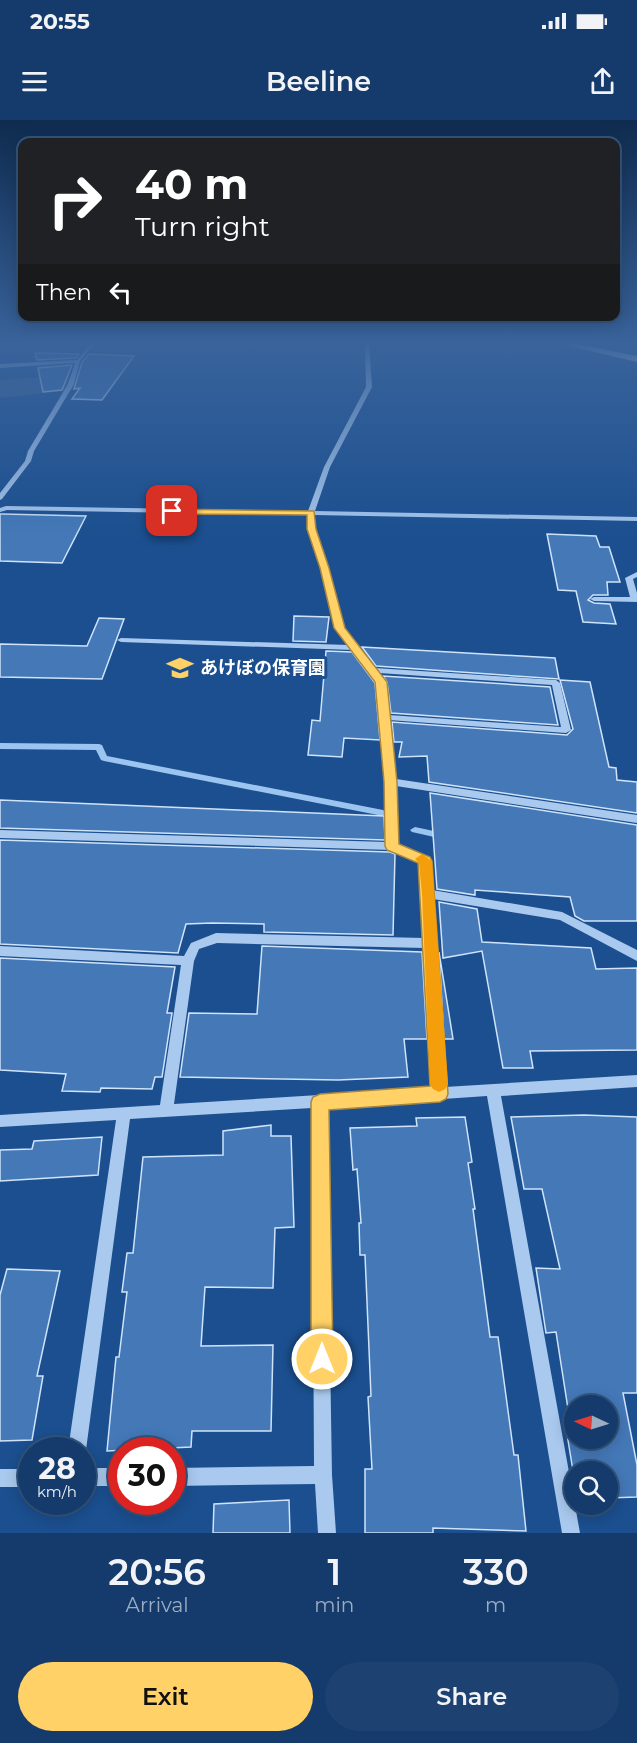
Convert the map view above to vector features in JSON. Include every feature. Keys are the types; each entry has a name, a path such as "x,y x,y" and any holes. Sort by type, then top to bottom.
{"street":[{"path":"0,498 28,461 31,451 56,408"},
{"path":"358,408 327,467 311,513 311,529 325,568 340,628 381,682 391,782 392,846"},
{"path":"0,510 6,508 637,519"},
{"path":"594,599 636,600 629,578 637,574"},
{"path":"121,640 354,648"},
{"path":"372,670 556,683 566,730 384,717"},
{"path":"391,782 637,819"},
{"path":"0,834 392,846 425,861 429,894 440,1094"},
{"path":"429,894 562,916 637,956"},
{"path":"166,1111 188,961 195,946 216,938 430,943"},
{"path":"0,951 188,961"},
{"path":"0,1121 637,1081"},
{"path":"493,1090 571,1533"},
{"path":"320,1102 323,1475 327,1533"},
{"path":"79,1437 124,1113"},
{"path":"186,1476 323,1475"},
{"path":"0,1478 18,1478"}],"building":[{"path":"0,514 86,516 62,563 0,561"},
{"path":"547,534 596,536 600,547 609,547 620,582 607,582 608,595 593,595 588,600 594,603 610,604 616,624 583,622 576,591 558,590"},
{"path":"294,616 329,617 326,642 293,641"},
{"path":"99,618 124,619 102,679 0,677 0,644 87,646"},
{"path":"362,647 555,658 559,679 376,666"},
{"path":"326,651 352,652 375,683 380,740 344,738 342,757 308,755 312,720 320,721"},
{"path":"383,676 550,687 558,725 391,713 387,682"},
{"path":"560,680 590,682 609,767 616,768 617,780 637,782 637,813 429,782 427,756 399,757 402,742 394,742 392,722 567,735 573,729"},
{"path":"430,793 637,825 637,921 584,921 575,916 570,897 475,890 475,895 437,889"},
{"path":"0,800 384,816 385,840 0,828"},
{"path":"0,840 390,852 395,854 393,935 264,932 264,924 212,923 186,924 178,953 0,944"},
{"path":"439,902 477,909 482,942 591,948 596,969 637,968 637,1050 530,1051 533,1068 503,1068 482,951 443,958"},
{"path":"262,946 422,952 427,1039 404,1039 408,1077 338,1080 180,1077 189,1013 257,1014"},
{"path":"439,952 453,1039 444,1039"},
{"path":"0,958 175,967 167,1013 172,1013 162,1077 155,1077 152,1089 101,1088 100,1092 62,1091 66,1074 0,1070"},
{"path":"584,1115 637,1117 637,1393 623,1393 637,1465 637,1497 618,1498 618,1461 571,1461 569,1449 618,1449 618,1395 566,1395 556,1332 546,1333 536,1268 560,1269 542,1189 524,1189 511,1117"},
{"path":"465,1117 472,1162 468,1163 475,1209 473,1209 490,1337 498,1337 514,1455 518,1455 526,1531 433,1528 433,1533 365,1533 365,1469 372,1469 368,1397 371,1396 365,1255 360,1255 359,1223 361,1223 357,1169 353,1170 350,1128 417,1126 416,1118"},
{"path":"271,1125 271,1136 291,1136 294,1227 275,1228 273,1288 205,1287 201,1346 273,1345 271,1431 192,1431 191,1447 186,1447 186,1437 108,1437 116,1357 119,1357 127,1292 122,1292 127,1253 133,1253 143,1157 223,1155 223,1131"},
{"path":"102,1137 98,1175 0,1181 0,1150 32,1149 34,1141"},
{"path":"7,1269 60,1271 37,1376 43,1376 33,1437 18,1437 18,1440 0,1441 0,1295"},
{"path":"289,1500 290,1533 213,1533 214,1504"}],"waterway":[{"path":"0,746 99,747 104,758 383,813"},
{"path":"415,830 443,836"}],"slow traffic":[{"path":"422,859 425,861 429,894 439,1084"}],"place":[{"name":"あけぼの保育園","path":"180,668"}],"route":[{"path":"172,511 311,513 311,529 325,568 340,628 381,682 391,782 392,846 425,861 429,894 440,1094 320,1102 322,1359"}]}
